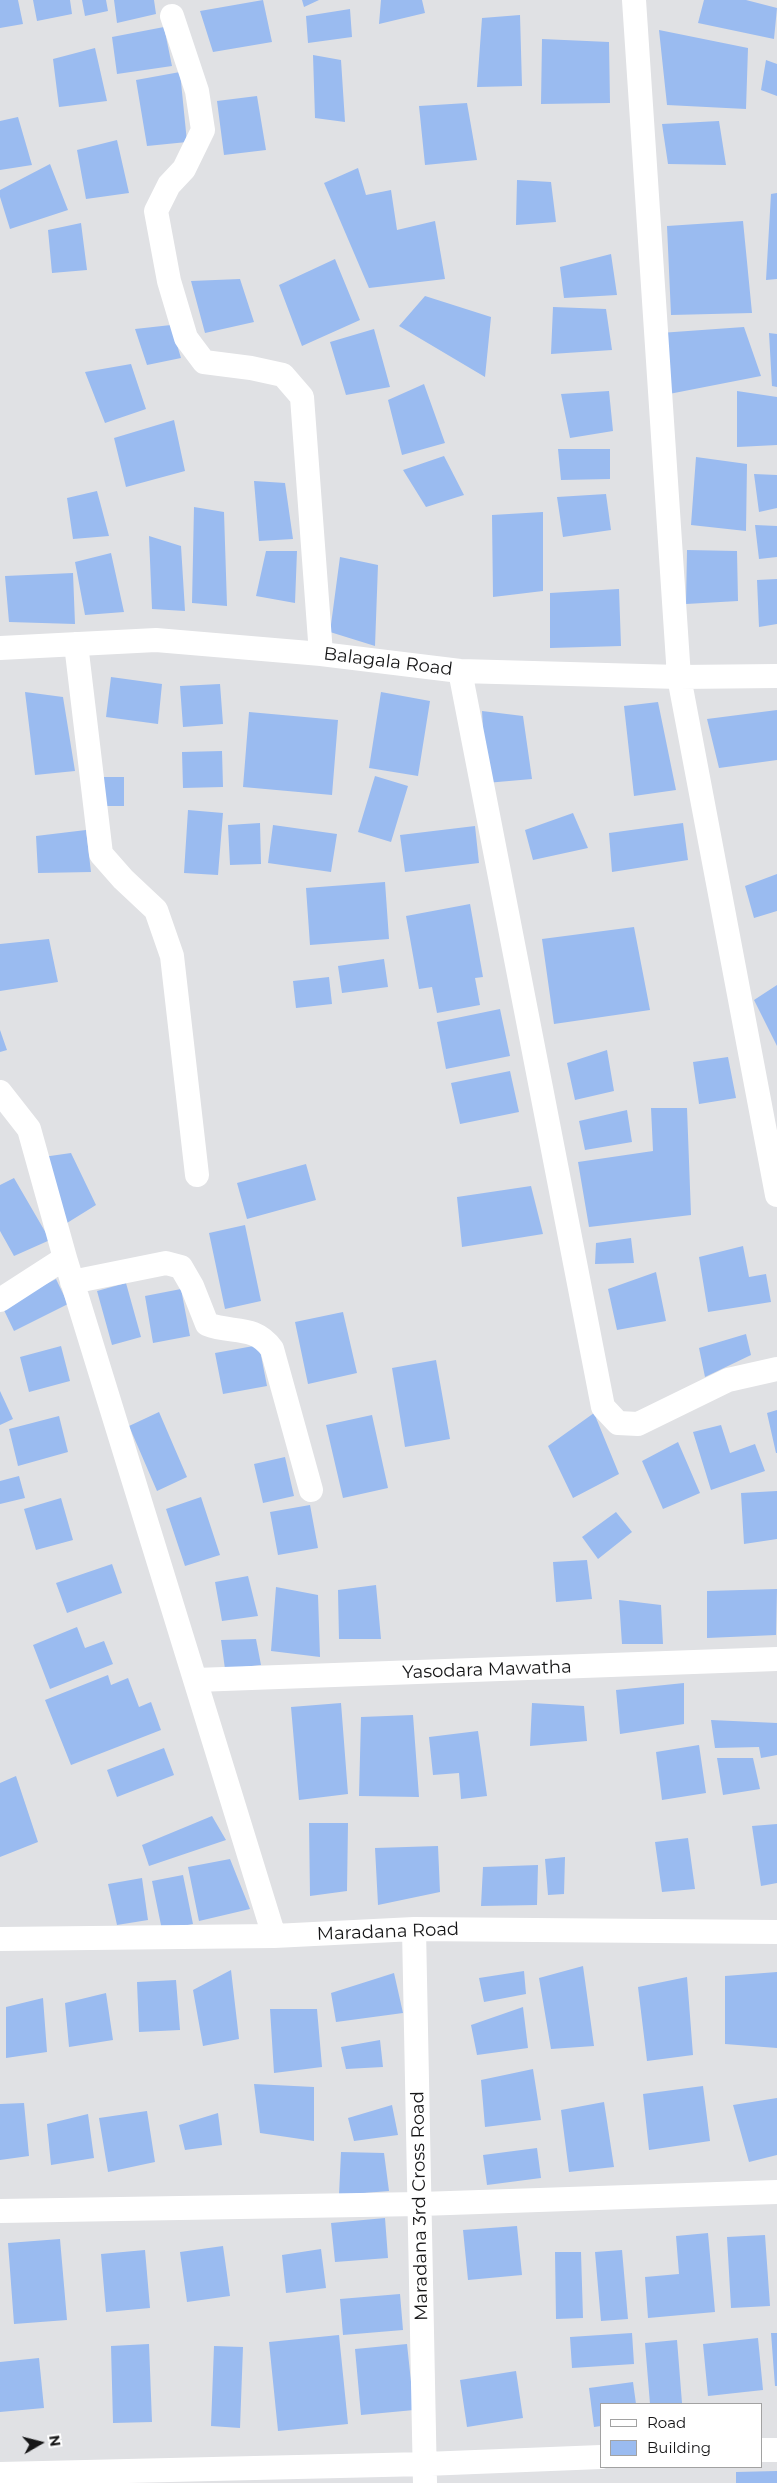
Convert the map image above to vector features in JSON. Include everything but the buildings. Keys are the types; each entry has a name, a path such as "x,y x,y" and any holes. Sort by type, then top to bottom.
{"street":[{"path":"634,0 679,677 777,1195"},
{"path":"172,16 197,91 203,130 184,169 169,185 156,211 169,281 186,338 204,362 251,368 283,375 302,397 321,654"},
{"name":"Balagala Road","path":"0,648 156,640 321,654 460,670 679,677 777,676"},
{"path":"76,644 101,854 123,879 156,910 172,956 197,1175"},
{"path":"460,670 603,1407 618,1423 638,1424 728,1380 777,1369"},
{"path":"0,1092 29,1129 72,1282 274,1936"},
{"path":"0,1300 65,1258"},
{"path":"72,1282 166,1263 181,1267 192,1286 207,1324 220,1329 245,1330 264,1338 272,1349 311,1490"},
{"name":"Yasodara Mawatha","path":"196,1680 777,1659"},
{"name":"Maradana Road","path":"0,1939 274,1936 414,1929 777,1932"},
{"name":"Maradana 3rd Cross Road","path":"414,1929 425,2474"},
{"path":"0,2211 420,2204 777,2192"},
{"path":"762,2450 777,2450"},
{"path":"0,2474 425,2474 600,2457"}]}
